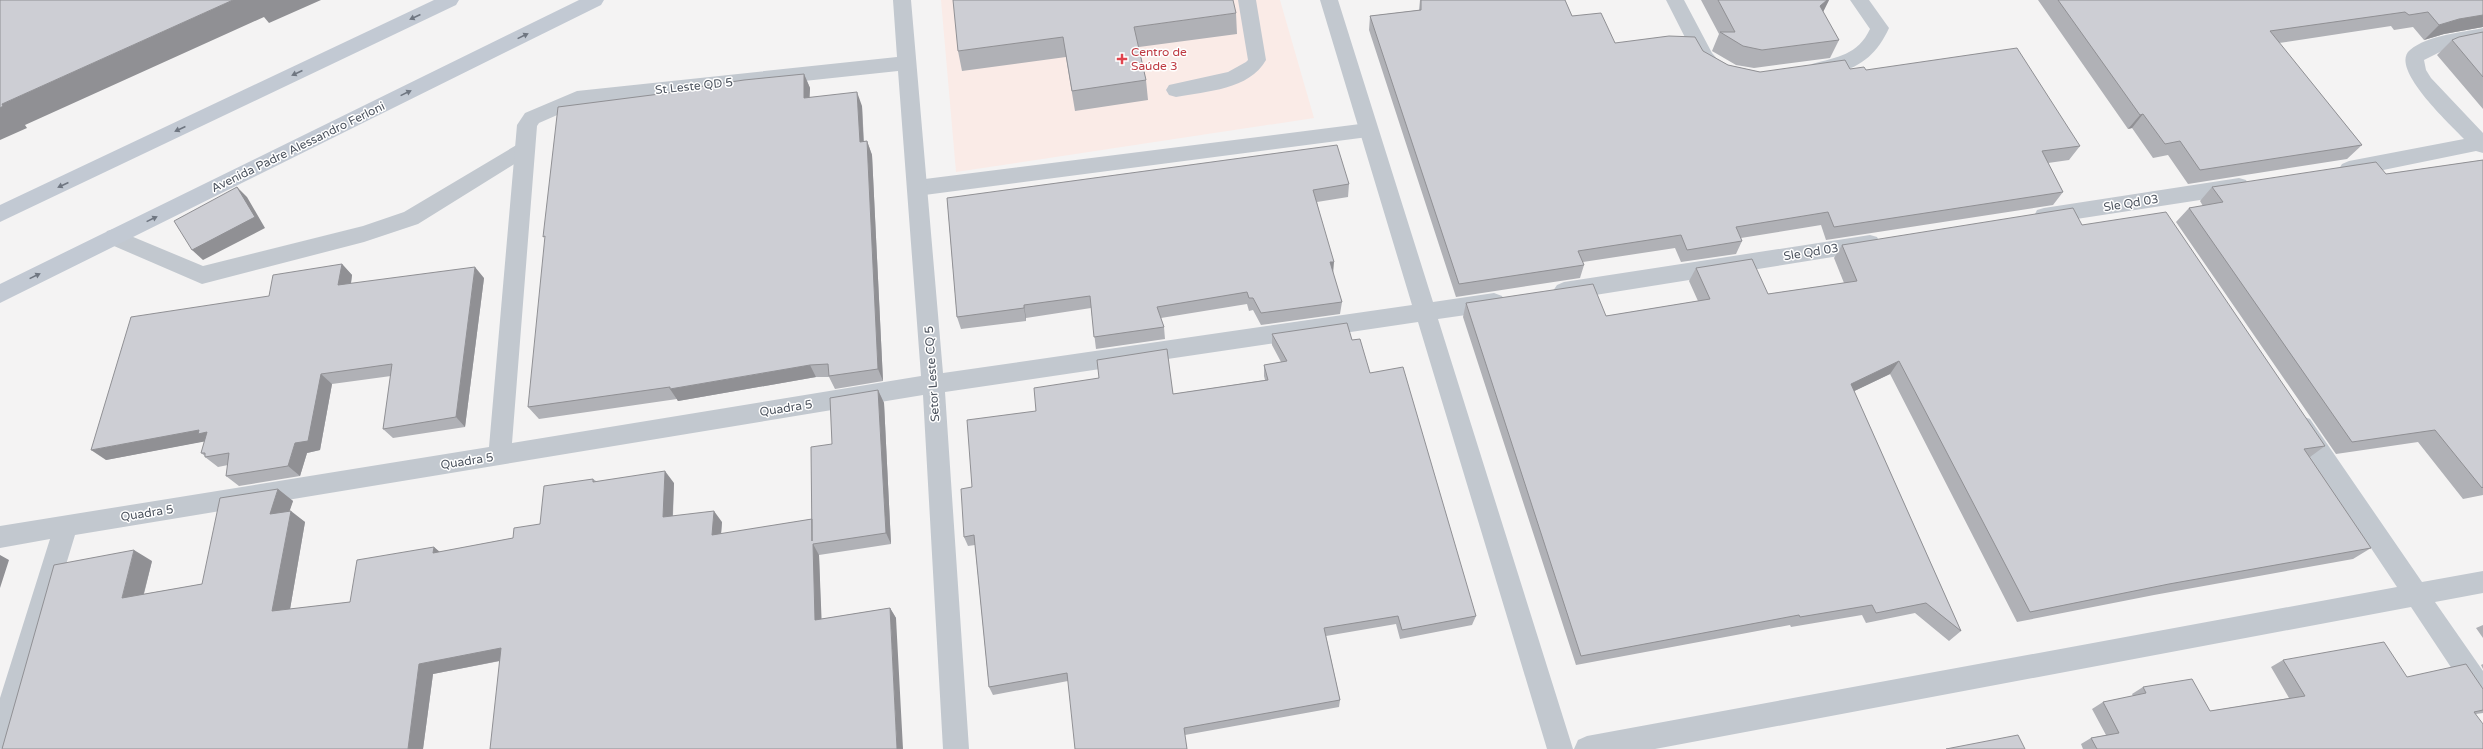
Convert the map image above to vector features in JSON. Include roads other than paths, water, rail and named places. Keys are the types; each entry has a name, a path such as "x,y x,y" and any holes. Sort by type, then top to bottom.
{"main road":[{"path":"0,214 450,0"},
{"name":"Avenida Padre Alessandro Ferloni","path":"0,294 595,0"}],"street":[{"name":"Setor Leste CQ 5","path":"902,0 933,384 956,749"},
{"path":"1176,90 1244,75 1253,67 1257,60 1247,0"},
{"path":"1329,0 1560,749"},
{"path":"1675,0 1705,58 1724,69"},
{"path":"1804,71 1826,68 1858,59 1875,40 1880,28 1859,0"},
{"path":"2482,144 2424,83 2417,73 2415,56 2442,43 2483,35"},
{"name":"St Leste QD 5","path":"500,455 527,125 532,118 577,98 906,63"},
{"path":"917,188 1368,130"},
{"path":"2328,172 2482,144"},
{"path":"114,238 202,276 364,234 411,218 525,148"},
{"name":"Sle Qd 03","path":"2024,219 2258,183"},
{"path":"2148,200 2161,220"},
{"name":"Sle Qd 03","path":"1542,294 1892,240"},
{"path":"1424,312 1510,299"},
{"name":"Quadra 5","path":"0,537 933,384 1424,312"},
{"path":"2291,410 2483,693"},
{"path":"0,739 66,526"},
{"path":"1587,749 2483,582"}],"place":[{"name":"Centro de Saúde 3","path":"1122,59"}]}
